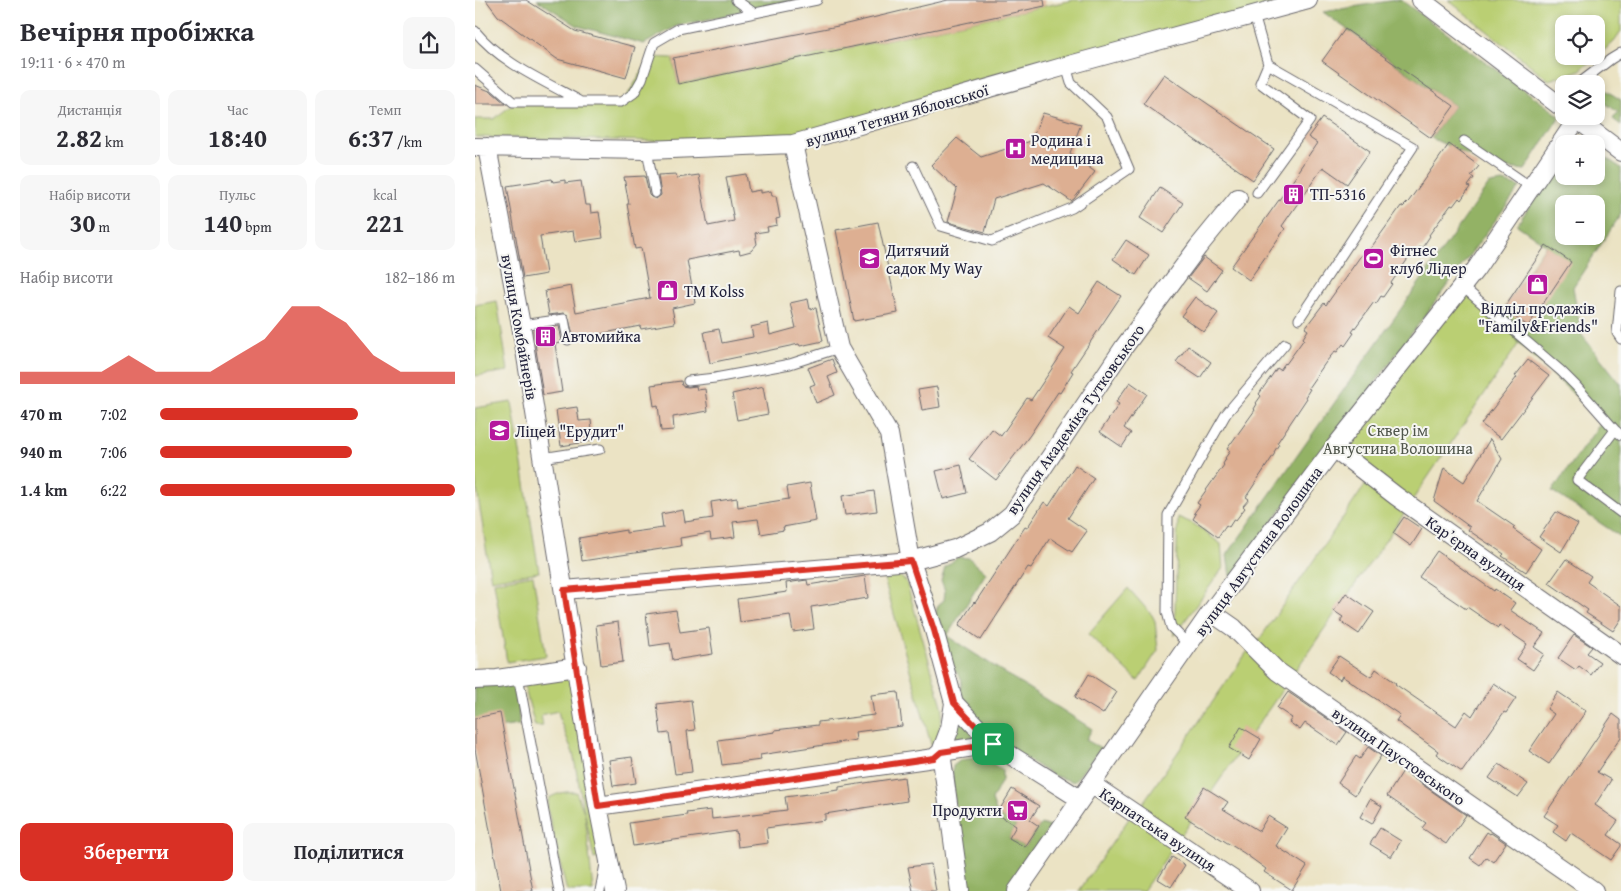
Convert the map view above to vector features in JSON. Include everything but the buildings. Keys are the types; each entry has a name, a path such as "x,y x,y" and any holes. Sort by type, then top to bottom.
{"street":[{"name":"вулиця Тетяни Яблонської","path":"481,147 647,150 793,144 1066,66 1308,0"},
{"path":"1421,0 1555,101"},
{"name":"вулиця Августина Волошина","path":"1017,891 1211,612 1334,448 1463,287 1531,187 1560,125"},
{"path":"1586,125 1621,152"},
{"path":"793,144 839,348 889,434 911,561 934,630 954,703 950,728 941,752 960,891"},
{"name":"вулиця Комбайнерів","path":"481,147 521,325 598,806 615,891"},
{"name":"вулиця Академіка Тутковського","path":"564,590 911,561 955,549 990,532 1012,514 1124,347 1238,198"},
{"name":"Карʼєрна вулиця","path":"1334,448 1403,500 1621,655"},
{"name":"вулиця Паустовського","path":"1211,612 1234,628 1277,671 1593,891"},
{"path":"475,680 577,667"},
{"path":"954,703 993,744 1080,799"},
{"path":"598,806 934,758 941,752 993,744"},
{"name":"Карпатська вулиця","path":"1091,784 1250,891"}],"lane":[{"path":"736,0 754,13"},
{"path":"475,69 513,102 621,102 635,93 642,79 654,42 678,29 817,0"},
{"path":"1254,16 1268,64 1260,82 1311,120 1257,193"},
{"path":"475,31 482,40 511,62 582,103"},
{"path":"1590,75 1621,53"},
{"path":"1268,64 1413,147 1299,319"},
{"path":"913,166 941,226 991,241 1072,208 1129,169 1107,117 1071,83 1066,66"},
{"path":"1464,141 1531,187"},
{"path":"647,150 655,193"},
{"path":"1463,287 1561,371 1618,432 1577,480 1621,513"},
{"path":"1621,291 1617,333 1621,339"},
{"path":"521,325 564,319 569,340"},
{"path":"1189,645 1171,627 1167,612 1168,515 1224,417 1285,344"},
{"path":"688,381 790,364 839,348"},
{"path":"542,458 600,449"},
{"path":"518,676 559,891"},
{"path":"600,891 607,853"}],"green space":[{"path":"537,0 796,0 677,26 644,44 578,26"},
{"path":"1073,0 1308,0 793,144 475,137 475,119 494,119 513,104 622,104 651,57 673,58 678,84"},
{"path":"1401,0 1555,112 1555,124 1525,170 1507,168 1500,170 1431,138 1454,106 1323,12"},
{"path":"1448,0 1621,0 1621,32 1614,42 1605,49 1605,15 1555,15 1555,65 1586,65 1580,70 1564,75 1555,75 1555,78 1549,80"},
{"path":"1605,90 1621,100 1621,125 1613,119 1618,112 1605,103"},
{"path":"1605,157 1621,168 1621,214 1605,238 1605,195 1555,195 1555,245 1601,245 1573,287 1581,334 1621,384 1621,537 1552,491 1602,421 1519,343 1498,317 1546,245 1517,225 1555,167 1555,185 1605,185"},
{"path":"1503,182 1520,187 1233,575 1230,576 1227,555 1489,184"},
{"name":"Сквер ім Августина Волошина","path":"1463,287 1498,317 1519,343 1409,505 1334,448"},
{"path":"497,301 508,371 475,376 475,305"},
{"path":"512,402 539,572 491,580 475,477 475,408"},
{"path":"1368,481 1408,508 1143,891 1079,891 1130,817 1140,807 1247,652 1261,637"},
{"path":"1178,517 1194,524 1221,544 1223,568 1174,636"},
{"path":"958,557 969,558 986,573 947,636 1092,729 1086,740 1101,748 1074,782 1052,775 989,735 969,712 960,693 962,680 946,658 935,615 938,605 944,600 945,591 941,580 945,567"},
{"path":"896,574 906,581 943,709 939,733 932,748 883,575"},
{"path":"533,575 546,656 507,662 494,582"},
{"path":"1128,588 1155,621 1158,650 1138,681 1088,634"},
{"path":"475,675 518,676 519,725 475,731"},
{"path":"572,677 602,857 594,859 585,814 593,891 568,891 566,888 547,807 549,798 552,796 565,792 576,792 584,812 573,753 558,711 541,715 543,726 535,726 522,678"},
{"path":"961,720 979,735 967,745 954,740 950,728"},
{"path":"975,758 987,760 1002,770 1002,780 992,800 997,814 1016,826 1009,838 1025,847 1041,824 1050,827 1008,891 967,891 952,781 953,766 961,760"}],"place":[{"name":"Родина і медицина","path":"1015,149"},
{"name":"ТП-5316","path":"1294,194"},
{"name":"Дитячий садок My Way","path":"870,259"},
{"name":"Фітнес клуб Лідер","path":"1374,259"},
{"name":"Відділ продажів \"Family&Friends\"","path":"1538,284"},
{"name":"TM Kolss","path":"668,291"},
{"name":"Автомийка","path":"545,336"},
{"name":"Ліцей \"Ерудит\"","path":"499,431"},
{"name":"Продукти","path":"1018,810"}],"route":[{"path":"911,561 934,630 954,703 993,744 941,752 934,758 598,806 564,590 911,561"}]}
